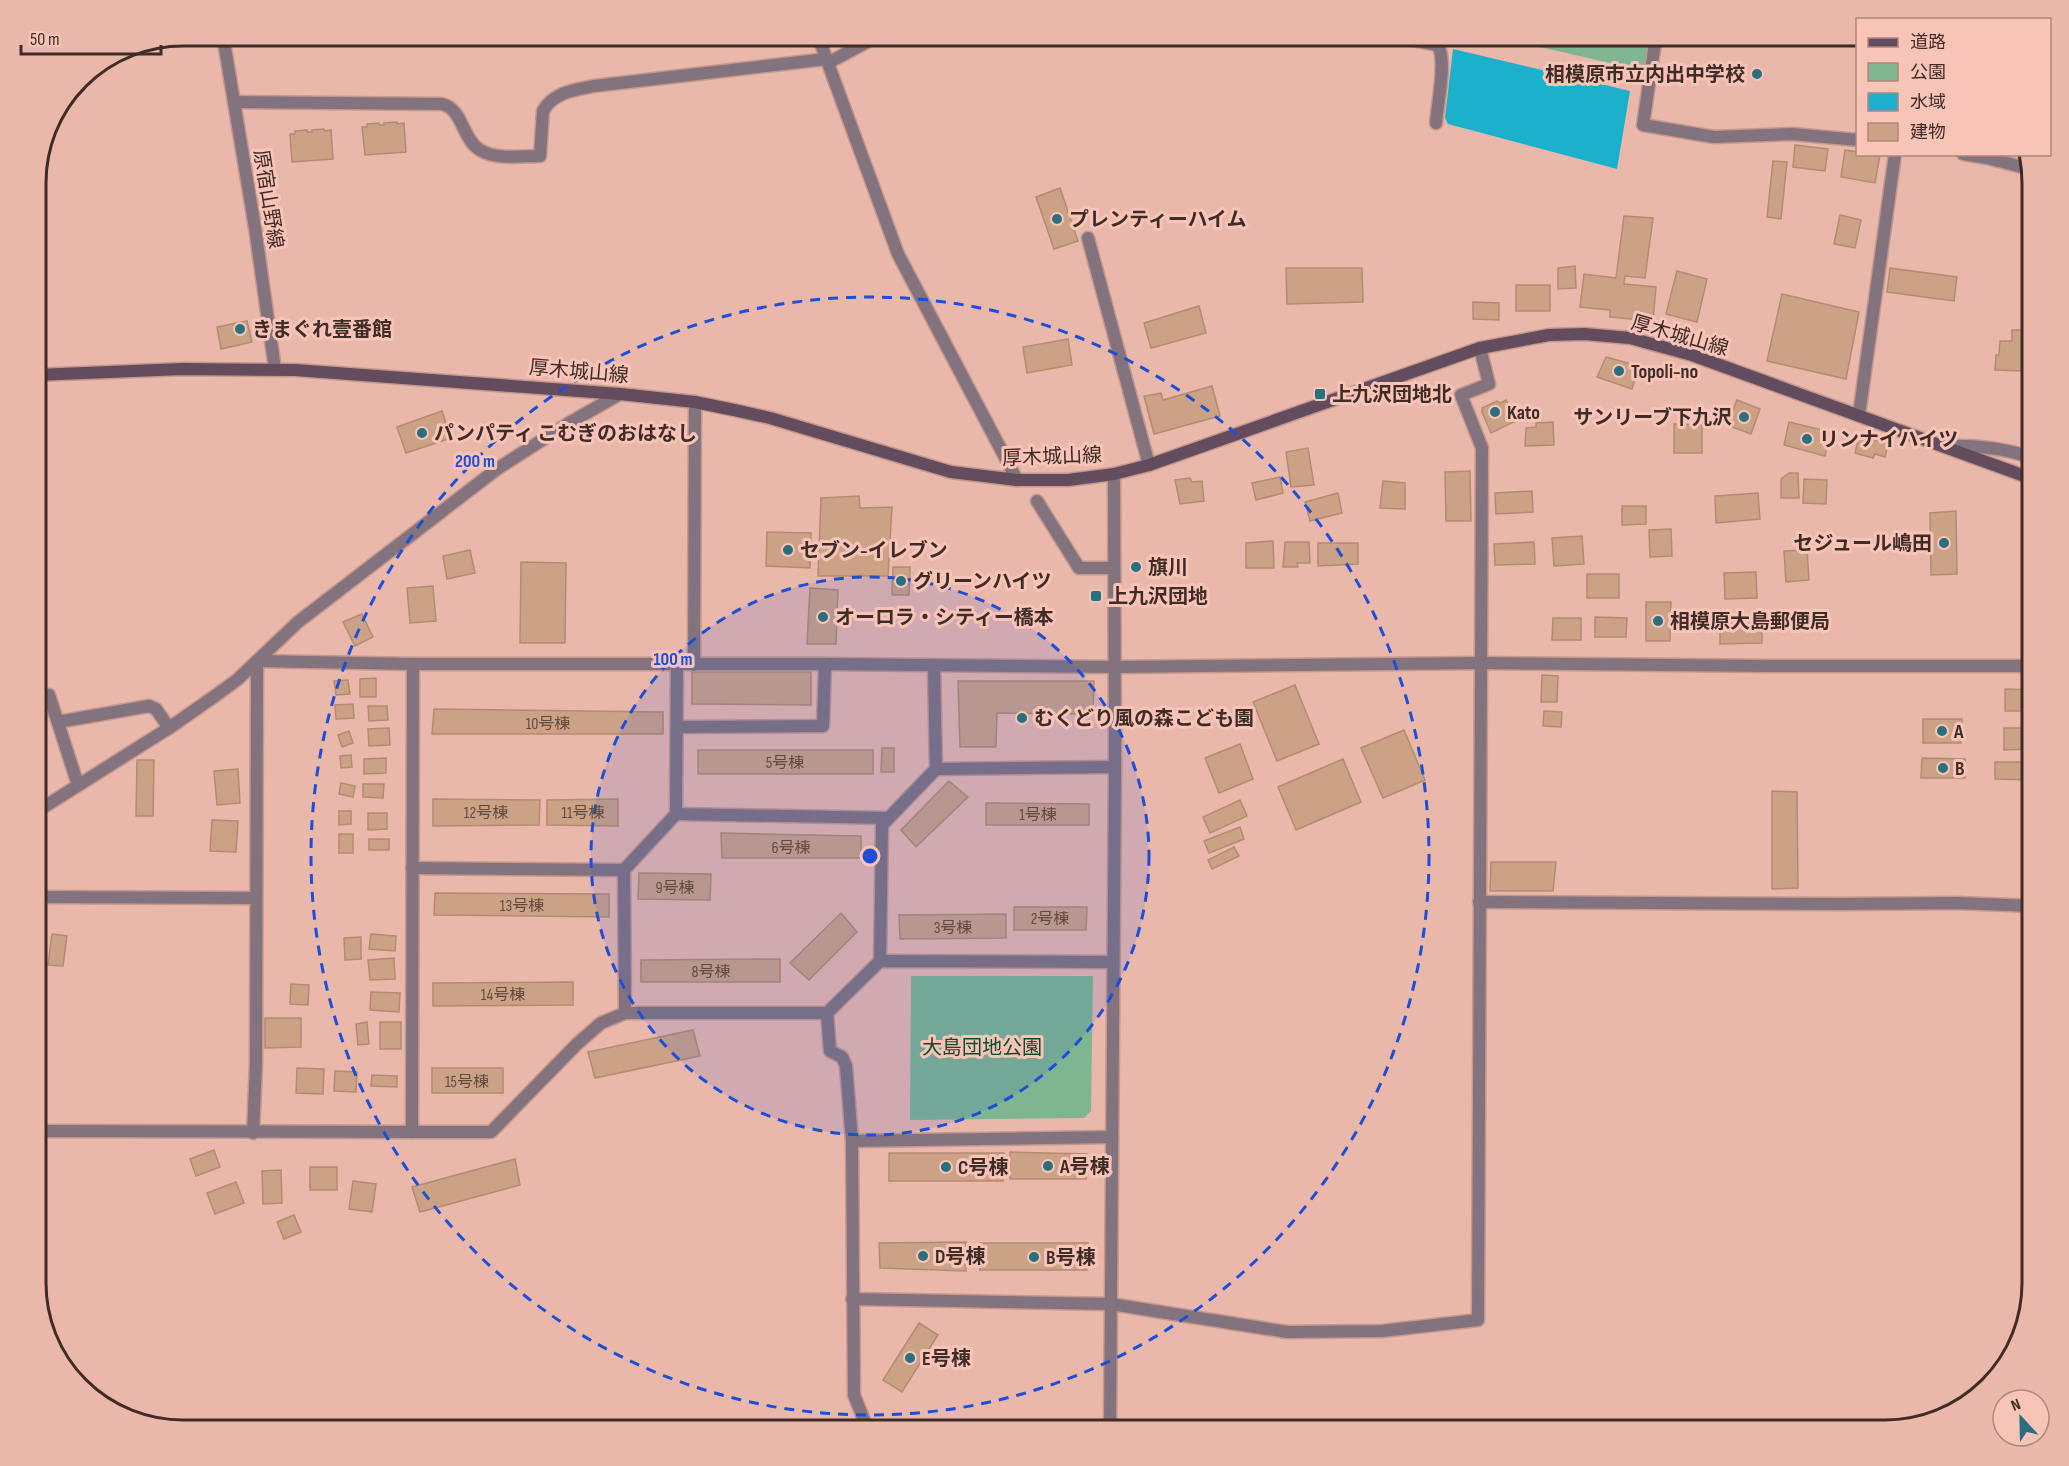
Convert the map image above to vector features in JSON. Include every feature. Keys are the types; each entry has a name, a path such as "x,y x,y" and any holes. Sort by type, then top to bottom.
{"main road":[{"name":"厚木城山線","path":"47,375 171,369 275,369 621,394 695,402 770,418 951,472 1017,480 1068,480 1114,474 1149,465 1480,348 1518,339 1584,334 1630,338 1692,355 2022,475"}],"street":[{"path":"1436,123 1442,61 1438,46"},
{"path":"1655,46 1643,125 1714,137 1792,134 1856,140"},
{"name":"原宿山野線","path":"225,47 275,369"},
{"path":"822,47 898,254 1017,480"},
{"path":"234,102 442,104 452,109 467,139 481,150 501,155 540,156 543,111 546,105 564,92 594,86 827,61 856,47"},
{"path":"1859,415 1895,156"},
{"path":"1975,156 2021,168"},
{"path":"1088,238 1149,465"},
{"path":"852,1299 1111,1304 1287,1332 1382,1331 1478,1320 1481,444 1461,395 1489,384 1480,348"},
{"path":"47,805 169,728 238,679 298,622 497,469 569,423 621,394"},
{"path":"694,664 695,402"},
{"path":"1945,446 1993,447 2022,454"},
{"path":"1110,1420 1115,767 1114,474"},
{"path":"1037,501 1079,568 1114,568"},
{"path":"257,661 413,664 1114,667 1481,663 2022,666"},
{"path":"253,1133 256,1064 257,661"},
{"path":"412,1132 413,664"},
{"path":"625,1013 624,870 676,814 676,664"},
{"path":"677,727 823,726 825,664"},
{"path":"934,666 936,769"},
{"path":"50,695 78,785"},
{"path":"58,722 149,706 156,709 169,728"},
{"path":"47,1131 491,1132 577,1044 601,1023 625,1013 827,1013 879,961 882,825 936,769 1115,767"},
{"path":"676,814 888,818"},
{"path":"412,868 624,870"},
{"path":"47,897 255,898"},
{"path":"1479,902 1958,903 2022,906"},
{"path":"879,961 1113,962"},
{"path":"827,1013 830,1051 842,1057 846,1066 852,1141 854,1395 864,1420"},
{"path":"852,1141 1112,1137"}],"green space":[{"path":"1537,46 1649,46 1644,71"},
{"name":"大島団地公園","path":"911,976 1093,976 1091,1111 1084,1118 910,1120"}],"water":[{"path":"1453,49 1630,91 1617,169 1448,124 1445,118"}],"building":[{"path":"397,122 397,124 404,123 406,152 365,155 362,127 367,127 367,124 384,125 384,123"},
{"path":"324,129 325,131 331,130 333,159 292,162 290,134 295,134 295,131 312,132 312,130"},
{"path":"1795,145 1828,149 1825,171 1793,167"},
{"path":"1845,150 1856,152 1856,156 1880,156 1875,183 1841,177"},
{"path":"1773,161 1787,162 1781,219 1767,217"},
{"name":"プレンティーハイム","path":"1060,188 1078,241 1054,249 1036,197"},
{"path":"1840,215 1861,220 1855,248 1834,244"},
{"path":"1624,216 1653,218 1645,278 1625,276 1624,284 1656,287 1653,321 1610,317 1610,310 1580,307 1584,274 1616,278"},
{"path":"1575,266 1576,288 1558,289 1558,268"},
{"path":"1286,268 1362,268 1363,302 1287,304"},
{"path":"1890,268 1957,277 1954,301 1887,292"},
{"path":"1677,271 1707,279 1697,322 1666,314"},
{"path":"1516,285 1550,285 1550,311 1516,311"},
{"path":"1782,294 1859,312 1846,379 1767,361"},
{"path":"1473,302 1499,303 1499,320 1473,319"},
{"path":"1199,306 1206,333 1151,348 1144,323"},
{"path":"247,321 252,342 221,349 217,327"},
{"path":"2012,330 2022,330 2022,371 1995,370 2000,341 2012,341"},
{"path":"1068,339 1072,365 1027,373 1023,347"},
{"name":"Topoli-no","path":"1606,357 1639,366 1632,389 1597,377"},
{"path":"1212,386 1220,416 1154,434 1144,396 1161,393 1163,400"},
{"path":"1506,400 1516,421 1491,433 1482,408 1497,401 1500,403"},
{"name":"サンリーブ下九沢","path":"1737,400 1760,409 1751,434 1727,425"},
{"path":"442,411 451,438 406,453 397,427"},
{"path":"1553,422 1554,445 1525,446 1526,428 1536,427 1536,423"},
{"name":"リンナイハイツ","path":"1789,422 1831,432 1825,456 1784,445"},
{"path":"1674,424 1702,425 1702,453 1674,453"},
{"path":"1859,436 1888,444 1885,457 1875,454 1873,458 1855,453"},
{"path":"1308,448 1314,485 1291,487 1286,452"},
{"path":"1470,471 1471,521 1446,521 1445,472"},
{"path":"1789,473 1798,473 1799,498 1781,498 1781,479"},
{"path":"1280,477 1283,493 1256,500 1252,483"},
{"path":"1190,478 1192,482 1202,481 1204,501 1180,504 1175,480"},
{"path":"1804,479 1827,480 1826,504 1803,503"},
{"path":"1383,481 1405,483 1405,509 1380,508"},
{"path":"1532,491 1533,512 1496,514 1495,493"},
{"path":"1338,493 1342,513 1310,521 1305,502"},
{"path":"1758,493 1760,519 1716,523 1715,496"},
{"path":"859,496 860,508 892,507 888,576 818,576 821,498"},
{"path":"1622,506 1646,506 1646,524 1622,525"},
{"name":"セジュール嶋田","path":"1956,511 1957,574 1931,575 1930,513"},
{"path":"1671,529 1672,556 1650,557 1649,530"},
{"name":"セブン-イレブン","path":"767,532 811,533 810,568 766,566"},
{"path":"1582,536 1584,564 1554,566 1552,538"},
{"path":"1273,541 1274,568 1246,568 1246,543"},
{"path":"1285,542 1309,542 1310,563 1297,563 1298,567 1283,567"},
{"path":"1534,542 1535,564 1495,565 1494,544"},
{"path":"1318,543 1358,543 1358,564 1318,566"},
{"path":"470,550 475,573 447,579 443,556"},
{"path":"1807,550 1809,580 1786,582 1784,551"},
{"path":"521,562 566,563 565,643 520,643"},
{"name":"グリーンハイツ","path":"893,567 910,567 909,595 892,595"},
{"path":"1756,572 1757,598 1725,599 1724,573"},
{"path":"1587,574 1619,574 1619,598 1587,598"},
{"path":"433,586 436,621 410,623 407,588"},
{"name":"オーロラ・シティー橋本","path":"810,588 838,590 836,644 807,644"},
{"name":"相模原大島郵便局","path":"1646,602 1671,602 1670,641 1646,641"},
{"path":"362,614 373,637 355,646 343,622"},
{"path":"1762,615 1762,643 1720,644 1720,616"},
{"path":"1595,617 1627,618 1626,637 1595,637"},
{"path":"1553,618 1581,618 1581,640 1552,640"},
{"path":"692,672 811,672 811,705 692,704"},
{"path":"1542,675 1558,676 1557,702 1541,702"},
{"path":"376,678 376,697 360,697 360,679"},
{"path":"348,680 350,694 336,695 334,681"},
{"path":"958,681 1094,681 1093,714 997,713 996,747 960,747"},
{"path":"1295,685 1319,744 1277,761 1253,702"},
{"path":"2005,689 2022,690 2022,711 2005,711"},
{"path":"353,704 354,718 336,719 335,705"},
{"path":"368,706 387,706 388,720 369,721"},
{"path":"434,709 663,712 663,734 432,734"},
{"path":"1544,711 1562,712 1561,727 1543,726"},
{"name":"A","path":"1923,719 1962,719 1961,743 1923,743"},
{"path":"389,728 390,745 369,746 368,729"},
{"path":"2004,728 2022,728 2022,749 2004,750"},
{"path":"1404,730 1425,780 1383,798 1361,748"},
{"path":"349,731 353,743 342,747 338,735"},
{"path":"1240,744 1253,779 1219,793 1205,758"},
{"path":"882,748 894,748 894,772 881,772"},
{"path":"698,750 873,750 873,774 698,774"},
{"path":"351,755 352,767 341,768 340,756"},
{"path":"386,758 386,773 364,774 364,759"},
{"name":"B","path":"1922,758 1965,759 1965,778 1921,778"},
{"path":"1343,759 1361,802 1296,830 1278,787"},
{"path":"137,760 154,760 153,816 136,816"},
{"path":"1995,762 2022,762 2022,780 1995,779"},
{"path":"238,769 240,803 217,805 214,771"},
{"path":"949,781 968,797 916,847 901,830"},
{"path":"341,783 355,786 353,797 339,794"},
{"path":"363,784 384,784 383,798 363,797"},
{"path":"1772,791 1797,792 1798,888 1772,889"},
{"path":"433,799 540,800 539,825 433,826"},
{"path":"618,799 618,826 547,825 547,800"},
{"path":"1240,800 1247,816 1210,833 1203,817"},
{"path":"986,803 1089,804 1089,825 986,825"},
{"path":"339,811 351,811 351,824 339,825"},
{"path":"368,813 387,813 387,829 368,830"},
{"path":"212,820 238,821 236,852 210,851"},
{"path":"1240,827 1244,839 1209,853 1204,841"},
{"path":"721,833 861,836 861,858 722,858"},
{"path":"339,834 353,834 353,853 339,853"},
{"path":"369,839 389,839 389,850 369,850"},
{"path":"1234,847 1239,856 1212,869 1208,860"},
{"path":"1491,862 1556,862 1553,891 1490,891"},
{"path":"639,873 711,874 710,900 638,899"},
{"path":"435,893 609,894 609,917 434,915"},
{"path":"1014,907 1087,907 1086,930 1014,930"},
{"path":"841,913 857,932 809,980 790,963"},
{"path":"1006,914 1006,938 900,939 899,915"},
{"path":"52,934 67,936 63,966 48,965"},
{"path":"371,934 396,936 395,951 369,949"},
{"path":"361,937 361,959 345,960 344,938"},
{"path":"394,958 395,979 370,980 368,960"},
{"path":"780,959 780,982 641,982 641,960"},
{"path":"573,982 573,1005 433,1006 433,983"},
{"path":"291,984 309,985 308,1005 290,1004"},
{"path":"371,992 400,993 399,1012 370,1010"},
{"path":"265,1018 301,1018 301,1047 265,1048"},
{"path":"367,1022 369,1044 358,1045 356,1024"},
{"path":"380,1022 401,1022 401,1049 380,1049"},
{"path":"693,1030 700,1056 595,1078 588,1052"},
{"path":"297,1068 324,1069 323,1094 296,1093"},
{"path":"432,1068 503,1068 503,1093 432,1093"},
{"path":"335,1071 357,1072 356,1092 334,1091"},
{"path":"372,1075 397,1076 397,1087 371,1086"},
{"path":"214,1150 220,1167 196,1176 190,1159"},
{"name":"A号棟","path":"1010,1152 1087,1154 1086,1179 1010,1179"},
{"name":"C号棟","path":"889,1153 1004,1153 1003,1181 889,1181"},
{"path":"515,1159 520,1185 420,1212 412,1187"},
{"path":"310,1167 337,1167 337,1190 310,1190"},
{"path":"281,1170 282,1203 263,1204 262,1171"},
{"path":"353,1181 376,1184 372,1212 349,1209"},
{"path":"236,1182 244,1203 215,1214 207,1193"},
{"path":"294,1215 301,1232 284,1239 277,1222"},
{"name":"D号棟","path":"966,1242 966,1271 880,1268 879,1243"},
{"name":"B号棟","path":"980,1243 1088,1243 1087,1270 980,1270"},
{"name":"E号棟","path":"919,1323 938,1335 902,1392 883,1380"}],"place":[{"name":"相模原市立内出中学校","path":"1757,74"},
{"name":"プレンティーハイム","path":"1057,219"},
{"name":"きまぐれ壹番館","path":"240,329"},
{"name":"Topoli-no","path":"1619,371"},
{"name":"上九沢団地北","path":"1320,394"},
{"name":"Kato","path":"1495,412"},
{"name":"サンリーブ下九沢","path":"1744,417"},
{"name":"パンパティ こむぎのおはなし","path":"422,433"},
{"name":"リンナイハイツ","path":"1807,439"},
{"name":"セジュール嶋田","path":"1944,543"},
{"name":"セブン-イレブン","path":"788,550"},
{"name":"旗川","path":"1136,567"},
{"name":"グリーンハイツ","path":"901,581"},
{"name":"上九沢団地","path":"1096,596"},
{"name":"オーロラ・シティー橋本","path":"823,617"},
{"name":"相模原大島郵便局","path":"1658,621"},
{"name":"むくどり風の森こども園","path":"1022,718"},
{"name":"A","path":"1942,731"},
{"name":"B","path":"1943,768"},
{"name":"A号棟","path":"1048,1166"},
{"name":"C号棟","path":"946,1167"},
{"name":"D号棟","path":"923,1256"},
{"name":"B号棟","path":"1034,1257"},
{"name":"E号棟","path":"910,1358"}]}
